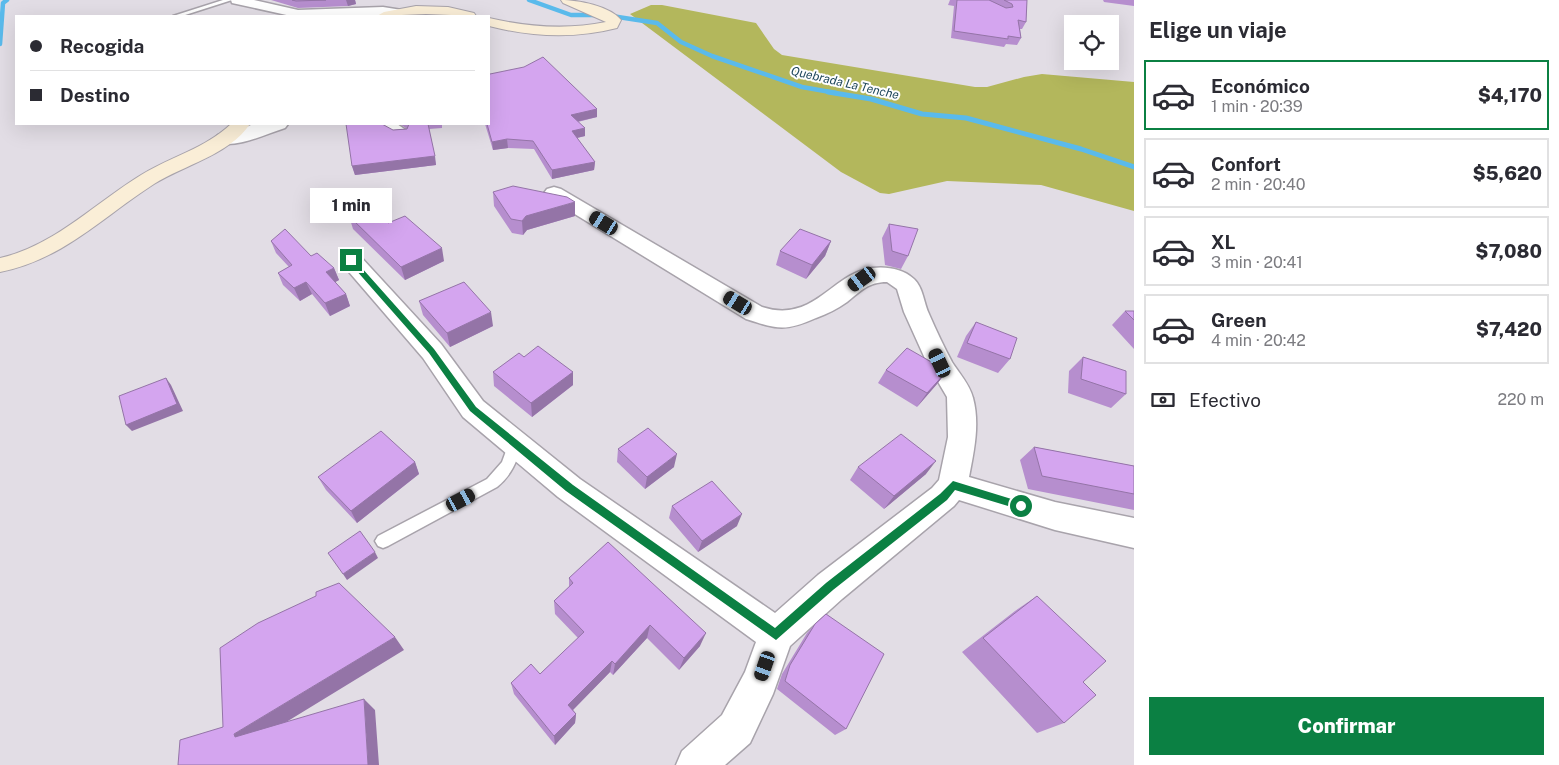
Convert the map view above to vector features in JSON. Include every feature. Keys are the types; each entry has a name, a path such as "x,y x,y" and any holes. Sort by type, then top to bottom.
{"street":[{"path":"238,0 298,14 383,11 391,15 443,10 465,15"},
{"path":"490,22 528,30 546,31 593,29 612,25 614,20 568,0"},
{"path":"0,265 31,256 51,246 148,179 224,139 240,125"},
{"path":"224,139 239,137 276,125"},
{"path":"387,125 401,132"},
{"path":"554,193 754,313 772,319 790,320 828,304 862,279 872,275 892,275 907,285 924,329 960,397 962,437 953,486 943,497 830,586 776,635 760,682 736,729 696,765"},
{"path":"351,260 432,351 473,409 569,488 776,635"},
{"path":"953,486 1055,516 1134,533"}],"lane":[{"path":"179,15 229,0"},
{"path":"224,139 257,125"},
{"path":"383,541 492,483 502,475 510,463 515,444"}],"green space":[{"path":"651,5 662,5 756,23 774,49 782,55 975,87 987,87 1042,74 1134,82 1134,211 1041,185 947,181 889,194 880,193 841,172 630,14"}],"building":[{"path":"292,0 326,0 296,1"},
{"path":"957,0 989,0 1006,8 1013,7 1012,4 1004,0 1027,0 1026,22 1018,20 1021,38 1008,36 1008,39 954,31"},
{"path":"543,57 597,109 571,115 585,128 572,131 595,162 552,170 533,141 507,139 492,142 487,125 490,125 490,74 524,67"},
{"path":"346,125 384,125 393,130 407,129 409,125 428,125 435,156 352,166"},
{"path":"513,186 567,197 575,202 526,216 522,221 511,219 493,192"},
{"path":"373,207 388,223 405,216 442,248 401,267 349,216"},
{"path":"889,224 918,229 908,256 892,251"},
{"path":"285,229 311,256 317,253 334,268 326,272 346,294 325,303 306,282 294,288 278,273 292,265 271,241"},
{"path":"800,229 831,241 812,265 780,251"},
{"path":"464,282 491,312 447,333 419,301"},
{"path":"1125,311 1134,311 1134,320"},
{"path":"976,322 1017,338 1010,359 967,343"},
{"path":"538,346 573,372 531,403 493,372 519,353 524,357"},
{"path":"907,348 947,371 927,393 886,370"},
{"path":"1083,357 1126,371 1126,394 1081,379"},
{"path":"166,378 177,404 126,425 119,396"},
{"path":"648,428 677,454 647,477 618,449"},
{"path":"381,431 415,462 351,511 318,477"},
{"path":"901,434 936,461 894,496 858,467"},
{"path":"1034,447 1134,466 1134,494 1042,476"},
{"path":"712,481 742,514 702,541 672,506"},
{"path":"360,531 375,552 343,574 328,553"},
{"path":"608,542 706,633 684,658 650,625 615,664 612,661 568,705 576,714 554,736 511,683 531,664 540,674 584,632 554,601 573,583 569,578"},
{"path":"339,583 395,637 234,734 235,737 364,699 368,765 178,765 180,740 223,727 220,648 258,623 316,596 316,592"},
{"path":"1037,596 1106,661 1083,682 1096,695 1064,723 983,638"},
{"path":"826,614 884,654 846,729 785,681 790,665 815,624"}],"waterway":[{"path":"0,44 3,3 7,0"},
{"name":"Quebrada La Tenche","path":"529,0 571,15 605,15 657,23 681,42 712,56 802,87 836,93"},
{"name":"Quebrada La Tenche","path":"828,92 871,99 922,114 966,118 1081,149 1134,167"}],"route":[{"path":"351,260 432,351 473,409 569,488 776,635 830,586 943,497 953,486 1021,506"}]}
